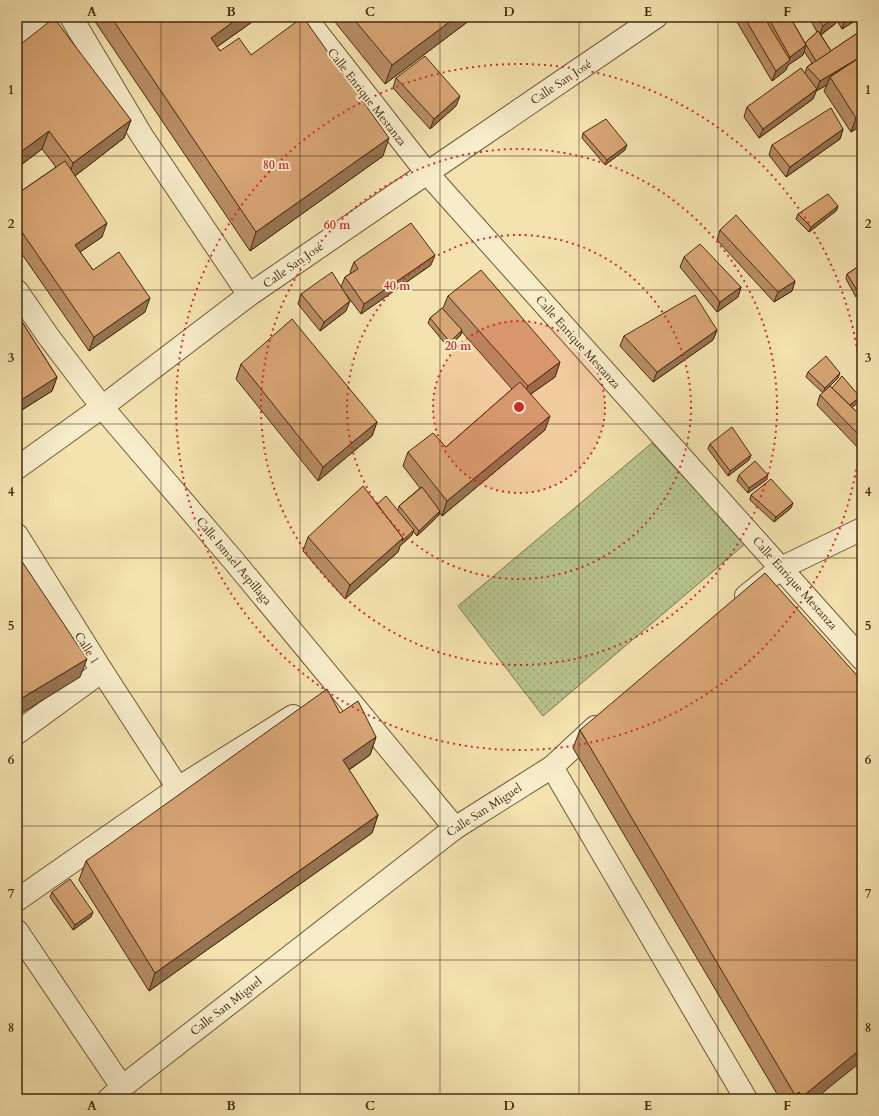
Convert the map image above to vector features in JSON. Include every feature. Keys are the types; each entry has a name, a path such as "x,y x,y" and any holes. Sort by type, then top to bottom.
{"street":[{"path":"17,38 47,17"},
{"path":"71,17 142,136 249,295"},
{"name":"Calle Enrique Mestanza","path":"305,17 426,173 862,659"},
{"name":"Calle San José","path":"17,468 102,407 249,295 656,17"},
{"name":"Calle Ismael Aspillaga","path":"17,291 48,336 102,407 233,560 324,696 455,828"},
{"path":"732,608 781,568 862,529"},
{"name":"Calle 1","path":"17,535 102,671 17,733"},
{"path":"102,671 178,788"},
{"path":"17,900 178,788 324,696"},
{"name":"Calle San Miguel","path":"116,1093 455,828 552,767 608,715"},
{"path":"552,767 746,1099"},
{"path":"17,931 116,1093"}],"green space":[{"path":"652,443 745,544 543,716 458,606"}],"building":[{"path":"111,17 240,17 211,38 220,51 239,38 251,55 303,17 389,138 256,232"},
{"path":"352,17 456,17 392,65"},
{"path":"744,17 764,17 790,60 776,71"},
{"path":"768,17 790,17 806,45 790,57"},
{"path":"818,17 835,17 823,26"},
{"path":"54,18 131,120 73,163 49,131 22,151 17,144 17,47"},
{"path":"862,30 862,56 820,81 807,67"},
{"path":"818,31 831,51 816,61 805,43"},
{"path":"425,56 460,96 434,119 396,78"},
{"path":"862,56 862,114 856,118 830,77"},
{"path":"801,68 817,89 763,129 747,107"},
{"path":"831,108 843,129 790,167 772,145"},
{"path":"606,119 627,145 607,160 583,133"},
{"path":"65,161 107,223 75,245 93,270 119,252 150,298 94,337 17,225 17,194"},
{"path":"828,194 838,206 811,227 798,214"},
{"path":"736,215 795,281 778,292 720,230"},
{"path":"411,223 435,255 364,304 345,277 358,269 354,262"},
{"path":"700,244 741,287 720,302 684,257"},
{"path":"862,264 862,289 858,292 847,274"},
{"path":"481,270 560,362 528,386 448,296"},
{"path":"332,272 350,301 324,322 301,294"},
{"path":"695,295 717,330 657,372 624,336"},
{"path":"442,308 462,330 450,342 430,318"},
{"path":"17,314 57,377 21,400 17,393"},
{"path":"292,319 377,422 323,467 241,364"},
{"path":"826,356 840,373 825,388 808,372"},
{"path":"842,376 860,397 850,405 832,388"},
{"path":"520,382 550,416 447,501 408,452 433,433 446,447"},
{"path":"830,386 862,417 862,438 820,395"},
{"path":"732,427 751,455 730,471 710,444"},
{"path":"755,461 768,475 749,488 739,475"},
{"path":"771,479 793,503 776,517 751,495"},
{"path":"363,486 403,538 350,585 308,537"},
{"path":"422,487 440,511 419,531 399,506"},
{"path":"386,496 414,530 402,541 403,538 377,504"},
{"path":"17,554 87,659 17,701"},
{"path":"765,573 862,681 862,1048 802,1097 799,1092 795,1095 580,730"},
{"path":"327,689 340,713 358,701 376,737 343,760 378,815 155,973 86,861"},
{"path":"70,879 93,912 75,925 52,892"}]}
